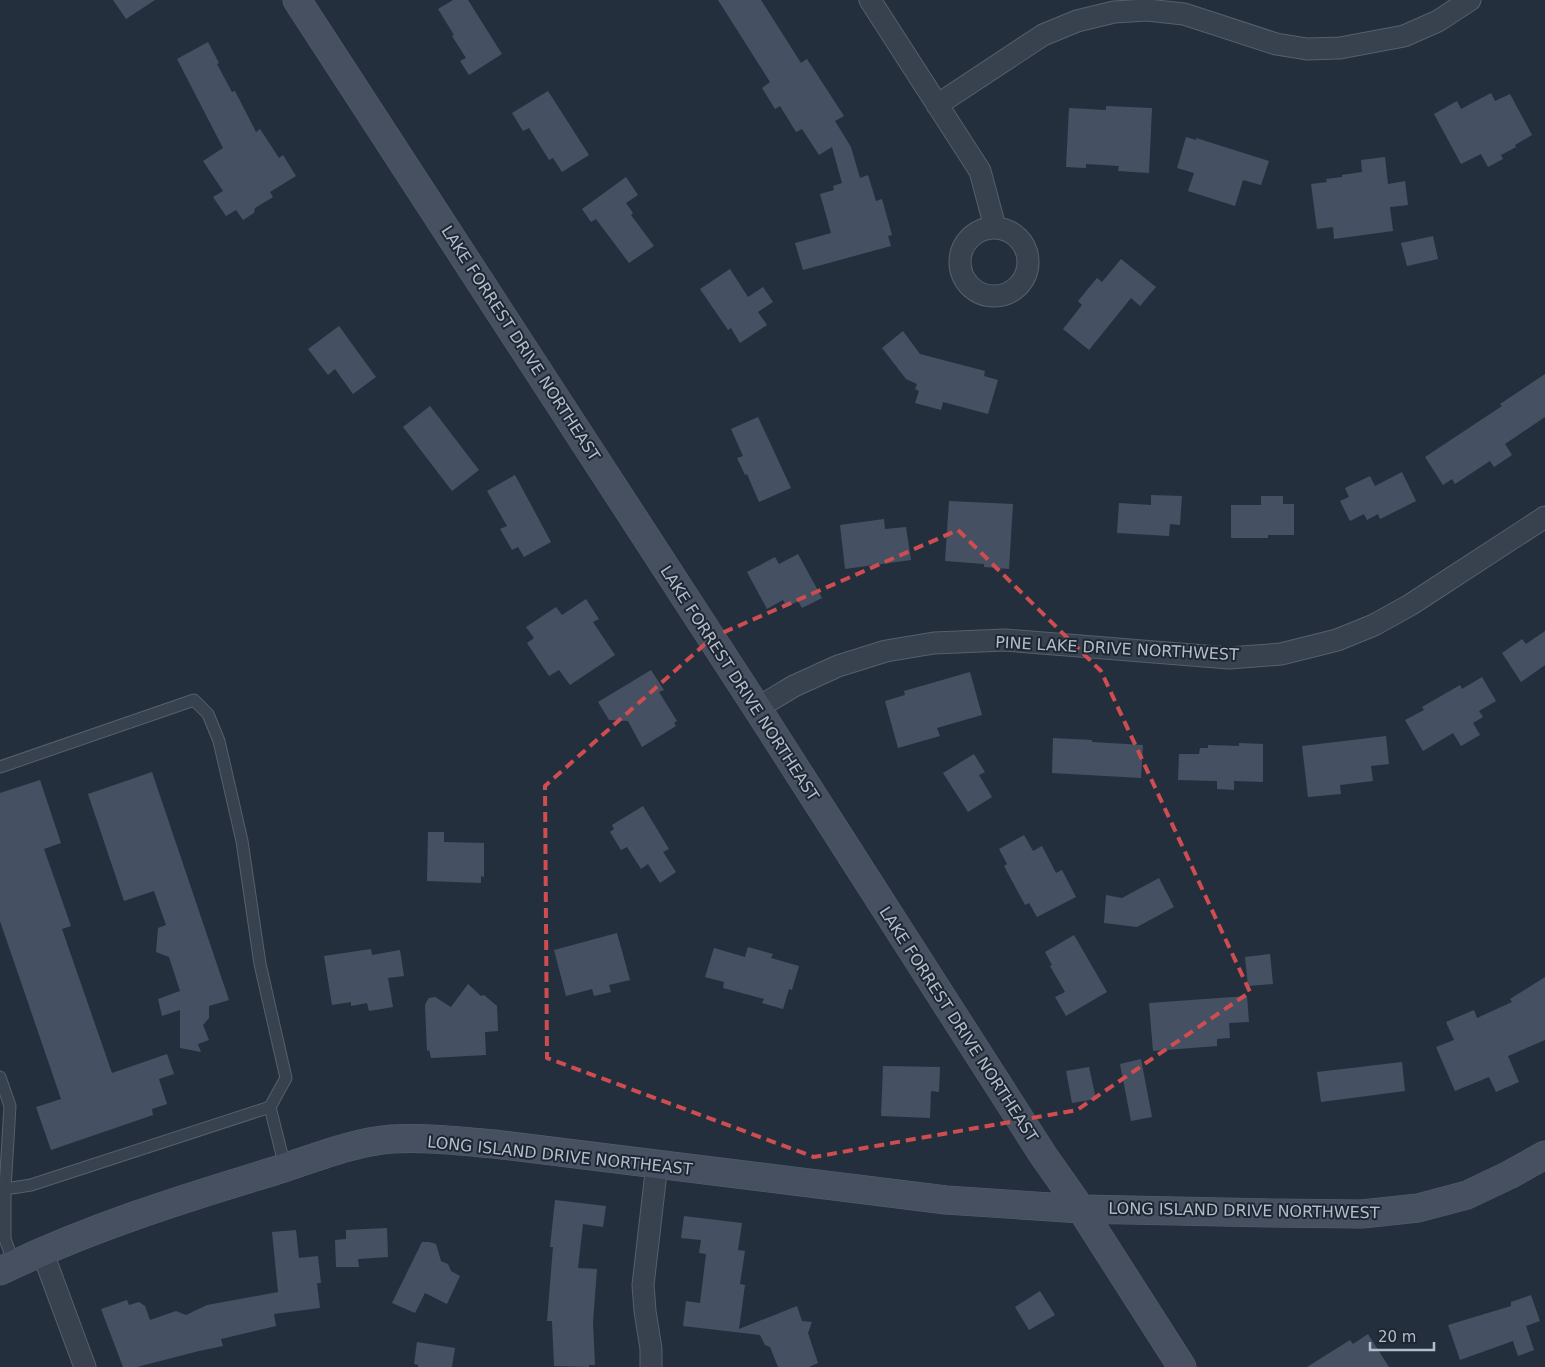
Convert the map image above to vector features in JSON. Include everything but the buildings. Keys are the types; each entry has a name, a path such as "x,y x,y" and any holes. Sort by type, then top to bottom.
{"street":[{"name":"LAKE FORREST DRIVE NORTHEAST","path":"297,0 1182,1367"},
{"path":"870,0 980,171 995,227"},
{"path":"937,105 1043,35 1077,21 1114,12 1147,10 1184,14 1276,44 1306,49 1340,48 1404,36 1438,21 1470,0"},
{"name":"PINE LAKE DRIVE NORTHWEST","path":"757,708 794,686 838,666 886,651 934,643 1005,640 1229,658 1281,654 1337,640 1374,625 1410,605 1545,517"},
{"name":"LONG ISLAND DRIVE NORTHEAST","path":"7,1268 42,1251 102,1227 170,1203 354,1146 391,1139 494,1144 946,1200 1081,1209"},
{"name":"LONG ISLAND DRIVE NORTHWEST","path":"1081,1209 1362,1214 1418,1208 1467,1195 1545,1155"},
{"path":"651,1367 651,1349 643,1285 657,1164"},
{"path":"42,1251 84,1367"}],"lane":[{"path":"0,767 194,700 208,714 219,742 242,840 260,964 286,1078 270,1107 285,1167"},
{"path":"0,1077 10,1106 5,1189 7,1268"},
{"path":"5,1189 31,1185 270,1107"}],"highlighted area":[{"path":"958,530 1101,671 1250,992 1077,1110 814,1157 547,1058 545,786 713,637"}]}
